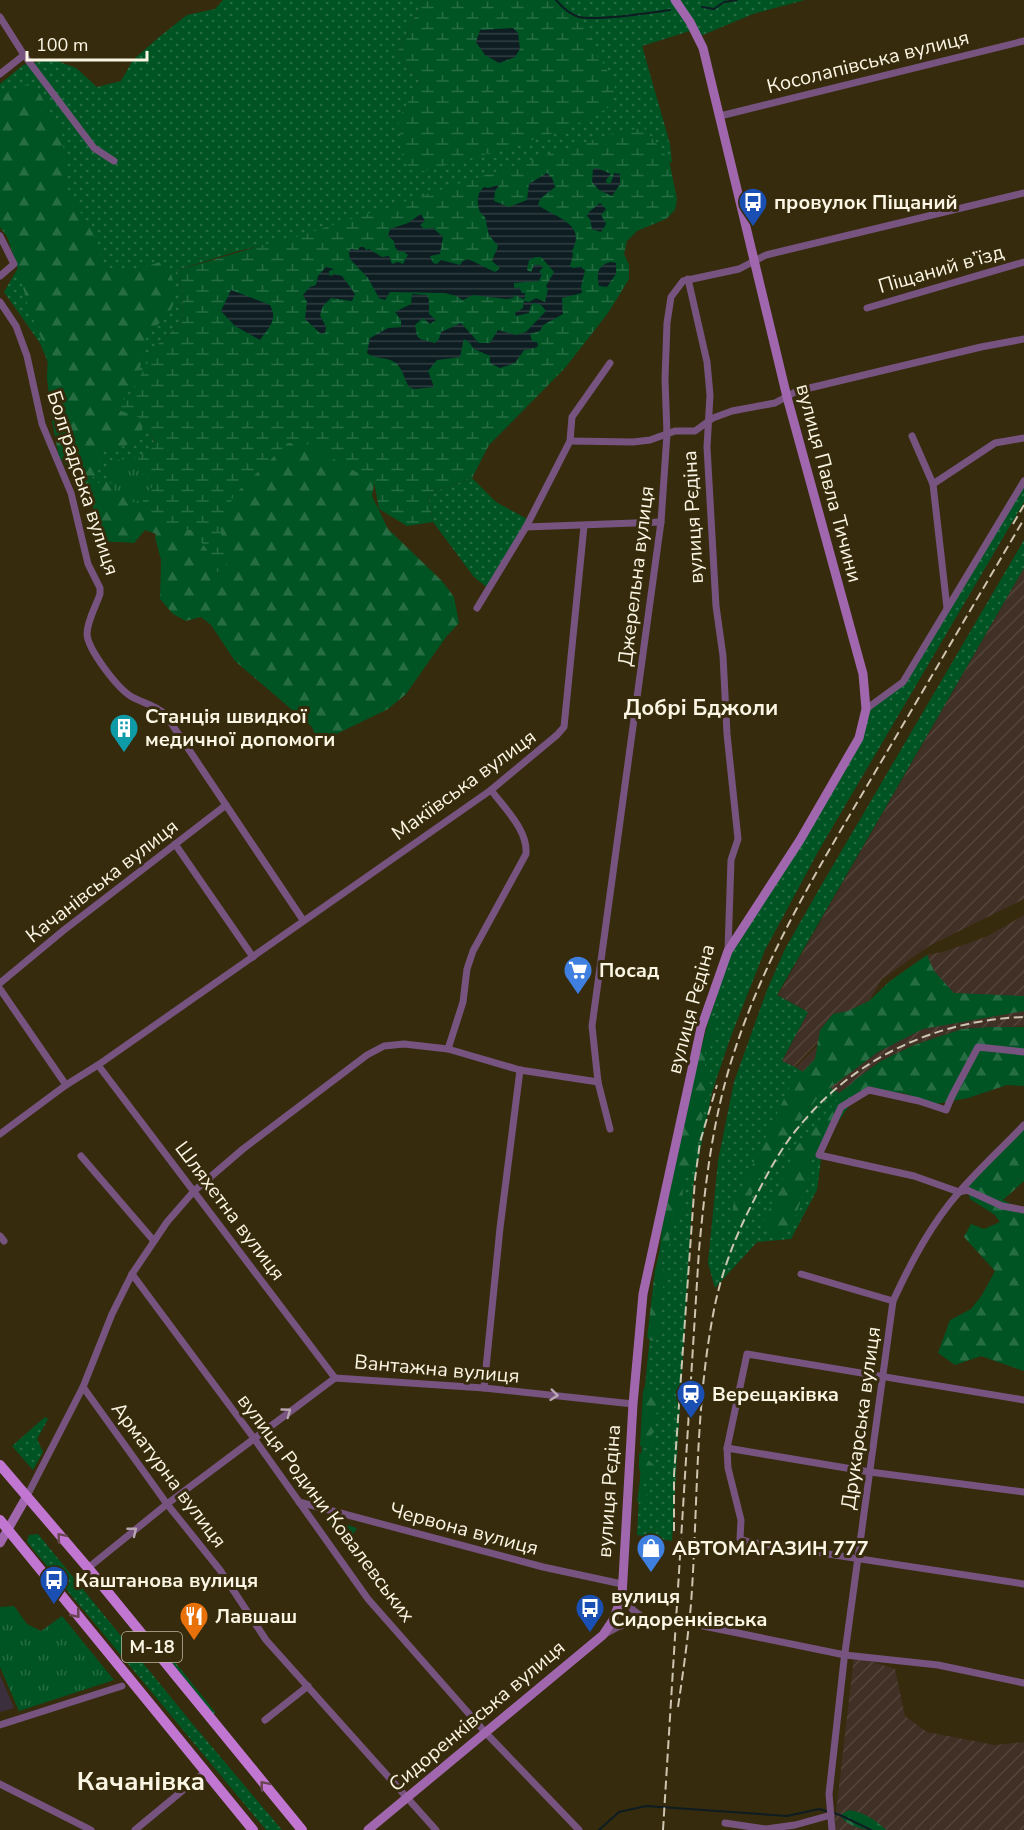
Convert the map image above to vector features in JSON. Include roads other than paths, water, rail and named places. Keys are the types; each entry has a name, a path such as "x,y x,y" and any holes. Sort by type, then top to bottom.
{"main road":[{"name":"вулиця Павла Тичини","path":"675,0 690,22 703,48 787,397 863,675 866,709 859,738 800,840 728,951"},
{"name":"вулиця Рєдіна","path":"603,1635 613,1620 622,1596 633,1404 644,1294 701,1028 728,951"},
{"name":"М-18","path":"0,1465 302,1830"},
{"path":"0,1543 4,1524 27,1496"},
{"name":"М-18","path":"4,1524 253,1830"},
{"name":"Сидоренківська вулиця","path":"368,1830 603,1635"}],"street":[{"path":"0,17 24,55 93,148 114,161"},
{"name":"Косолапівська вулиця","path":"720,116 1024,41"},
{"path":"0,74 24,55"},
{"path":"688,279 739,268 766,255 1024,193"},
{"path":"0,236 14,264 0,276"},
{"name":"Піщаний в’їзд","path":"867,308 1024,262"},
{"name":"вулиця Рєдіна","path":"688,279 707,362 710,395 707,447 716,606 723,656 727,734 738,839 731,860 728,951"},
{"name":"Джерельна вулиця","path":"610,1129 598,1082 592,1026 661,522 668,434 665,380 667,323 671,297 676,287 688,279"},
{"name":"Болградська вулиця","path":"0,302 16,326 27,356 42,424 71,493 88,564 100,588 87,630 88,639 113,678 130,696 156,706 165,714 226,805"},
{"path":"570,441 633,442 650,440 675,431 695,430 713,418 732,411 775,403 797,391 981,347 1024,339"},
{"path":"477,608 526,527 570,441 572,417 610,363"},
{"path":"912,436 933,484 947,608"},
{"path":"933,484 995,443 1024,438"},
{"path":"866,709 903,682 1024,481"},
{"path":"526,527 661,522"},
{"name":"Макіївська вулиця","path":"0,1134 66,1085 98,1065 491,790 557,735 564,727 584,526"},
{"path":"448,1049 463,1002 467,969 473,951 526,854 527,844 524,834 491,790"},
{"path":"226,805 303,920"},
{"name":"Качанівська вулиця","path":"0,983 64,930 226,805"},
{"path":"175,844 253,957"},
{"path":"0,989 66,1085"},
{"path":"27,1496 83,1387 112,1314 132,1274 166,1222 194,1191 261,1135 367,1055 384,1046 404,1044 448,1049 520,1070 598,1082"},
{"path":"1024,1052 978,1047 946,1110 919,1101 869,1090 841,1107 819,1155 914,1176 959,1192 967,1191 1002,1206 1024,1210"},
{"name":"Шляхетна вулиця","path":"98,1065 335,1378"},
{"path":"484,1388 500,1228 520,1070"},
{"name":"Друкарська вулиця","path":"832,1830 829,1794 845,1655 893,1301 910,1264 932,1228 959,1192 1024,1125"},
{"path":"81,1155 154,1241"},
{"name":"вулиця Родини Ковалевських","path":"132,1274 253,1437 368,1599 485,1732 579,1830"},
{"path":"801,1274 893,1301"},
{"path":"1024,1400 747,1354 727,1448 728,1468 741,1520 740,1539 858,1560 1024,1584"},
{"name":"Вантажна вулиця","path":"88,1569 253,1437 335,1378 484,1388 633,1404"},
{"name":"Арматурна вулиця","path":"83,1387 167,1504 220,1570 266,1640 435,1830"},
{"path":"727,1448 870,1472 1024,1492"},
{"name":"Червона вулиця","path":"299,1502 543,1567 622,1584"},
{"path":"622,1596 633,1610 645,1619"},
{"name":"Сидоренківська вулиця","path":"603,1635 618,1627 645,1619 692,1623 845,1655 938,1665 1024,1683"},
{"path":"0,1725 122,1686"},
{"path":"265,1720 308,1686"},
{"path":"135,1830 205,1772"},
{"path":"0,1784 91,1830"},
{"path":"725,1823 766,1829 795,1825 831,1815"}],"waterway":[{"path":"556,0 572,14 588,18 670,10"},
{"path":"702,7 714,9 724,2 737,0"},
{"path":"599,1830 619,1812 646,1806 787,1816 819,1809 840,1815 871,1830"}],"railway":[{"path":"1013,524 1024,505"},
{"path":"663,1830 699,1250 710,1155 724,1085 759,986 794,914 1024,519"},
{"path":"678,1707 691,1604 700,1423 707,1351 716,1300 724,1272 752,1204 774,1162 794,1132 824,1100 874,1061 930,1034 992,1020 1024,1017"},
{"path":"674,1531 674,1475 695,1179 700,1142 717,1085"}],"place":[{"name":"провулок Піщаний","path":"753,228"},
{"name":"Станція швидкої медичної допомоги","path":"124,754"},
{"name":"Посад","path":"578,996"},
{"name":"Верещаківка","path":"691,1420"},
{"name":"АВТОМАГАЗИН 777","path":"651,1574"},
{"name":"Каштанова вулиця","path":"54,1606"},
{"name":"вулиця Сидоренківська","path":"590,1634"},
{"name":"Лавшаш","path":"194,1642"}],"district":[{"name":"Добрі Бджоли","path":"701,708"},
{"name":"Качанівка","path":"141,1781"}]}
